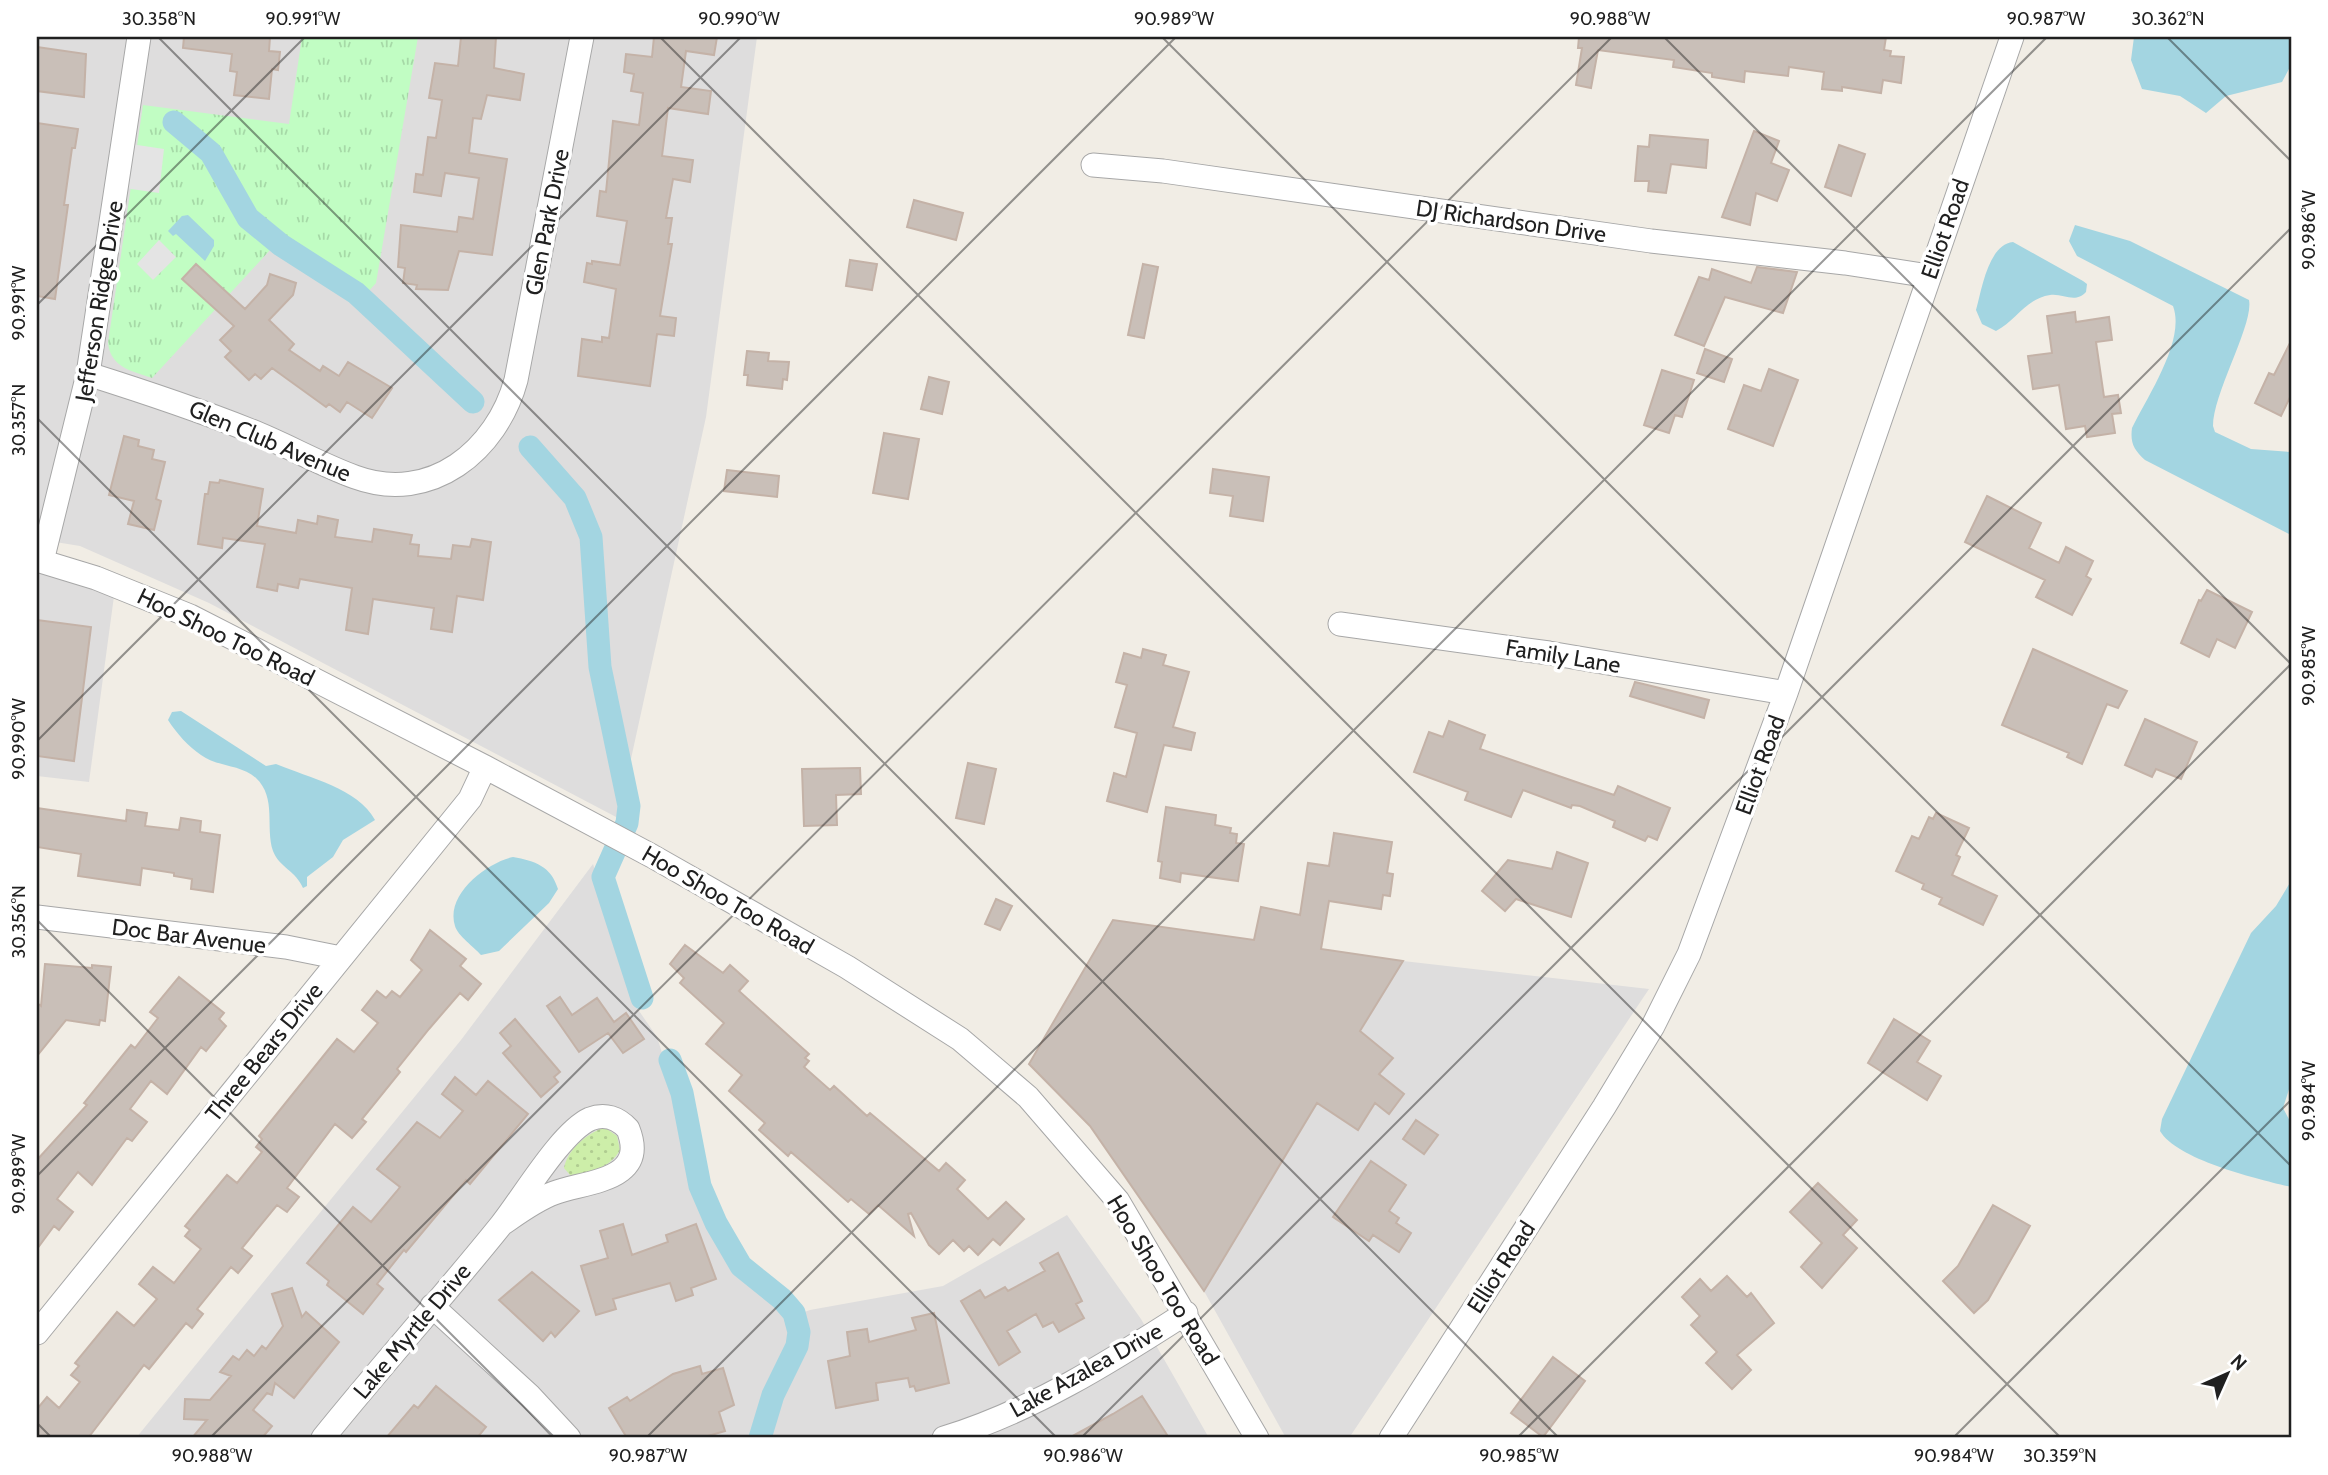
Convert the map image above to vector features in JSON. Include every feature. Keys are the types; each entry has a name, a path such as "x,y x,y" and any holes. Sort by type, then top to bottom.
{"street":[{"name":"Jefferson Ridge Drive","path":"39,560 88,374 139,37"},
{"name":"Glen Park Drive","path":"509,407 582,37"},
{"name":"Elliot Road","path":"1391,1438 1653,1026 1689,954 1786,693 2012,37"},
{"name":"DJ Richardson Drive","path":"1093,165 1163,171 1624,237 1929,276"},
{"name":"Glen Club Avenue","path":"88,374 251,431 357,478 391,484 429,478 462,463 493,435 509,407"},
{"name":"Hoo Shoo Too Road","path":"39,560 122,588 190,616 608,832 911,1006 1000,1071 1055,1126 1118,1201 1257,1438"},
{"name":"Family Lane","path":"1340,624 1549,653 1786,693"},
{"name":"Three Bears Drive","path":"37,1333 473,795 485,767"},
{"name":"Doc Bar Avenue","path":"37,917 286,947 341,958"},
{"name":"Lake Myrtle Drive","path":"323,1438 502,1224 578,1127 601,1117 612,1117 628,1129 631,1155 622,1170 591,1185 553,1193 502,1224"},
{"path":"432,1306 522,1389 569,1438"},
{"name":"Lake Azalea Drive","path":"944,1438 981,1426 1068,1385 1186,1313"}],"shaded area":[{"path":"37,37 757,37 706,417 618,818 209,603 80,546 37,539"},
{"path":"124,143 164,149 159,193 117,187"},
{"path":"159,240 176,257 153,280 137,264"},
{"path":"37,572 114,596 89,782 37,776"},
{"path":"593,864 637,1008 657,1037 676,1097 692,1188 737,1269 788,1318 810,1310 943,1286 1067,1215 1141,1319 1209,1438 136,1438 461,1040"},
{"path":"1403,961 1649,989 1349,1438 1286,1438 1204,1291"}],"green space":[{"path":"302,37 418,37 376,283 367,293 283,236 152,378 124,367 113,358 108,343 143,105 289,124"},
{"path":"600,1129 607,1129 617,1136 620,1150 611,1161 599,1168 570,1175 564,1168 572,1150"}],"water":[{"path":"2134,37 2291,37 2291,65 2282,82 2226,96 2206,113 2180,96 2142,89 2131,60"},
{"path":"188,215 214,240 214,246 205,261 176,234 173,236 168,231 182,216"},
{"path":"2075,225 2130,241 2249,300 2245,325 2219,396 2213,426 2215,432 2251,449 2291,452 2291,535 2145,460 2136,449 2132,442 2132,428 2170,351 2176,320 2173,306 2077,256 2069,241"},
{"path":"2013,242 2083,281 2087,284 2086,292 2078,297 2041,297 1996,331 1982,324 1976,310 1992,259 2004,245"},
{"path":"181,711 266,766 276,764 345,792 367,809 375,820 343,840 333,857 307,877 307,886 303,888 273,851 268,804 262,786 250,773 207,759 187,744 168,720 172,712"},
{"path":"513,857 541,866 551,875 558,889 549,903 499,951 481,955 455,926 456,903 470,882 480,873"},
{"path":"2291,881 2291,1083 2283,1108 2291,1123 2291,1187 2200,1159 2183,1151 2160,1131 2162,1119 2251,933 2276,906"}],"building":[{"path":"184,37 270,37 269,51 280,52 278,70 272,69 269,99 234,95 237,72 230,71 232,54 183,48"},
{"path":"461,37 496,37 494,68 524,74 520,100 487,95 481,119 473,118 469,153 507,159 492,255 459,251 448,290 416,289 417,285 403,283 405,268 398,267 401,225 457,232 459,217 473,219 479,178 445,173 441,196 414,192 416,174 423,175 428,137 436,138 442,100 429,98 435,63 458,66"},
{"path":"654,37 717,37 714,55 686,51 681,87 711,91 708,114 668,108 662,156 693,160 690,182 673,179 666,218 672,218 668,244 672,244 660,316 676,318 674,336 657,334 650,386 578,376 582,339 602,342 602,337 609,338 616,289 584,282 587,263 592,264 592,261 620,265 627,221 597,216 600,191 606,192 613,121 639,125 643,93 631,91 634,74 624,72 626,54 652,57"},
{"path":"1579,37 1886,37 1884,50 1891,51 1890,56 1904,57 1901,83 1883,80 1881,93 1842,87 1842,91 1822,89 1824,72 1789,67 1788,76 1745,71 1744,82 1712,77 1712,73 1673,67 1674,60 1598,50 1591,88 1576,85 1582,48 1578,48"},
{"path":"37,47 86,54 84,97 37,91"},
{"path":"37,123 78,129 75,148 72,148 64,205 68,205 55,299 37,296"},
{"path":"1754,131 1779,141 1771,163 1789,170 1777,201 1756,193 1750,225 1722,217"},
{"path":"1650,135 1708,140 1706,168 1671,164 1666,193 1648,191 1649,181 1635,181 1638,146 1649,147"},
{"path":"1839,145 1865,154 1851,196 1825,187"},
{"path":"914,200 963,213 956,240 907,227"},
{"path":"850,260 877,264 872,290 846,286"},
{"path":"196,264 245,309 267,285 270,274 296,283 293,295 269,320 294,344 289,350 320,371 323,366 339,376 348,362 392,388 372,418 347,402 340,412 329,404 326,407 272,368 261,379 255,374 249,380 225,357 231,351 220,340 234,326 182,279"},
{"path":"1143,264 1158,267 1144,338 1128,335"},
{"path":"1757,267 1797,272 1783,313 1725,297 1704,346 1675,335 1699,277 1709,280 1712,269 1751,283"},
{"path":"2075,312 2076,322 2109,317 2112,340 2096,342 2104,397 2118,395 2121,413 2112,414 2115,433 2087,437 2085,426 2066,429 2059,385 2033,389 2028,356 2052,353 2047,316"},
{"path":"2291,341 2291,395 2281,416 2255,403 2269,373 2274,375"},
{"path":"1705,349 1732,359 1724,382 1697,373"},
{"path":"747,351 769,353 768,361 789,362 787,380 783,379 782,389 747,385 748,375 744,375"},
{"path":"1769,369 1798,380 1773,446 1728,429 1744,385 1761,391"},
{"path":"1662,370 1694,380 1682,417 1675,415 1669,433 1644,425"},
{"path":"929,377 949,382 942,414 921,409"},
{"path":"884,433 919,439 908,499 873,493"},
{"path":"124,436 139,440 138,446 154,450 152,459 165,462 156,499 161,501 154,530 128,524 134,501 109,495"},
{"path":"1213,469 1269,477 1263,521 1230,516 1233,496 1210,493"},
{"path":"727,470 779,476 777,497 724,491"},
{"path":"220,480 263,489 257,526 296,533 298,520 317,524 318,516 338,520 335,537 372,542 374,529 412,535 410,544 419,545 418,556 451,559 453,545 470,547 472,539 491,542 483,600 457,596 452,632 431,629 434,608 373,599 368,634 346,630 352,588 300,579 298,588 278,584 277,591 257,587 265,544 223,538 222,548 198,544 205,494 208,494 210,482 219,483"},
{"path":"1987,496 2041,523 2029,548 2059,563 2066,547 2093,561 2086,576 2091,579 2072,615 2036,597 2045,580 1965,542"},
{"path":"2207,590 2252,612 2235,648 2217,639 2209,657 2181,643 2199,600 2201,601"},
{"path":"37,620 91,627 74,761 37,756"},
{"path":"1143,649 1166,655 1163,665 1189,672 1173,727 1195,733 1191,750 1164,745 1147,812 1107,801 1114,773 1126,777 1137,733 1115,727 1127,685 1116,682 1124,653 1141,658"},
{"path":"2033,649 2127,691 2118,708 2107,704 2082,764 2067,757 2069,753 2002,725"},
{"path":"1635,682 1709,700 1704,718 1630,696"},
{"path":"2145,719 2197,742 2181,779 2156,769 2152,777 2125,765"},
{"path":"1449,721 1485,735 1480,749 1614,795 1618,786 1670,808 1657,840 1648,836 1645,841 1613,827 1615,821 1580,806 1572,805 1571,808 1523,790 1511,817 1465,800 1468,792 1414,772 1429,732 1443,737"},
{"path":"968,763 996,769 984,824 956,818"},
{"path":"860,768 861,794 836,795 837,825 804,826 802,769"},
{"path":"1166,807 1216,815 1215,825 1231,828 1230,833 1237,834 1236,843 1244,844 1238,881 1181,873 1180,882 1160,878 1162,862 1158,861"},
{"path":"37,808 126,821 127,810 147,813 145,826 179,830 181,818 201,821 200,832 220,835 213,892 191,889 192,879 142,868 140,885 78,876 81,854 37,847"},
{"path":"1936,813 1969,828 1956,855 1960,857 1952,875 1997,896 1983,925 1939,904 1942,898 1922,889 1924,884 1896,871 1912,836 1919,839 1929,817 1933,819"},
{"path":"1334,833 1392,842 1387,873 1393,874 1390,896 1383,895 1381,909 1329,901 1321,949 1403,961 1360,1031 1393,1058 1379,1074 1404,1094 1389,1114 1375,1103 1358,1130 1317,1103 1204,1291 1090,1126 1029,1064 1113,920 1254,940 1261,907 1300,915 1308,863 1329,866"},
{"path":"1557,852 1588,863 1571,917 1516,899 1505,911 1482,891 1508,860 1552,869"},
{"path":"996,899 1012,906 1000,930 985,924"},
{"path":"430,930 466,959 460,966 481,984 468,1000 460,993 429,1029 397,1069 400,1072 362,1119 366,1122 352,1138 335,1124 287,1188 299,1197 287,1212 277,1205 242,1248 252,1256 238,1273 231,1267 197,1309 203,1314 192,1328 186,1323 149,1369 144,1365 88,1438 37,1438 37,1409 47,1397 59,1408 80,1382 71,1375 79,1366 75,1363 117,1312 134,1326 157,1299 139,1284 153,1267 174,1283 201,1249 185,1236 190,1230 185,1226 227,1175 237,1183 262,1152 256,1147 262,1139 259,1136 337,1039 354,1052 378,1023 362,1010 377,991 386,998 392,991 400,997 422,970 411,960"},
{"path":"685,945 723,973 730,965 748,981 739,991 809,1054 805,1058 809,1061 804,1067 830,1090 834,1086 867,1116 870,1113 939,1171 946,1163 965,1180 957,1189 988,1219 1006,1202 1024,1219 1000,1245 993,1239 978,1255 969,1246 964,1251 953,1240 939,1254 929,1245 911,1213 908,1214 914,1236 878,1205 869,1214 851,1199 848,1202 791,1152 788,1156 759,1130 765,1123 729,1091 742,1075 706,1044 724,1023 680,983 684,978 670,964"},
{"path":"45,964 111,967 105,1021 100,1020 99,1025 66,1020 37,1056 37,1003 41,1006"},
{"path":"179,977 224,1013 219,1019 226,1026 206,1051 201,1047 167,1094 151,1081 130,1109 147,1122 132,1141 127,1138 92,1185 78,1172 57,1199 73,1212 59,1230 54,1226 37,1249 37,1160 87,1105 84,1103 131,1045 135,1048 158,1018 150,1012"},
{"path":"560,997 572,1015 597,998 614,1022 626,1013 644,1039 623,1053 608,1033 579,1052 547,1006"},
{"path":"515,1019 560,1072 554,1077 558,1082 541,1097 503,1053 511,1046 500,1033"},
{"path":"1894,1019 1930,1041 1917,1062 1941,1076 1927,1100 1868,1063"},
{"path":"455,1077 476,1095 488,1081 528,1114 470,1184 466,1180 406,1252 404,1250 377,1284 383,1289 363,1314 327,1285 329,1281 307,1263 353,1207 371,1222 397,1191 400,1187 377,1169 417,1122 440,1138 463,1111 442,1094"},
{"path":"1416,1120 1438,1135 1424,1154 1403,1139"},
{"path":"1371,1161 1406,1185 1389,1211 1399,1218 1396,1223 1411,1233 1399,1252 1373,1235 1369,1241 1333,1217"},
{"path":"1818,1183 1857,1220 1843,1235 1857,1248 1822,1288 1801,1267 1822,1243 1790,1212"},
{"path":"1993,1205 2030,1226 1988,1300 1974,1313 1943,1281 1958,1266"},
{"path":"623,1224 632,1255 668,1242 666,1235 696,1224 716,1279 691,1288 693,1295 676,1301 670,1283 613,1299 616,1309 596,1315 581,1266 608,1258 600,1231"},
{"path":"1058,1253 1082,1301 1076,1304 1084,1318 1059,1332 1053,1322 1043,1327 1036,1314 1007,1331 1020,1352 999,1365 961,1301 980,1290 985,1298 1005,1287 1008,1291 1045,1271 1040,1263"},
{"path":"532,1272 579,1311 555,1337 551,1332 543,1341 499,1300"},
{"path":"1727,1276 1747,1297 1751,1293 1774,1323 1737,1355 1751,1370 1732,1389 1706,1363 1717,1352 1691,1325 1700,1316 1682,1297 1700,1279 1711,1291"},
{"path":"292,1288 302,1317 306,1312 339,1342 294,1398 275,1383 272,1395 267,1393 253,1410 272,1426 262,1438 192,1438 207,1420 184,1419 185,1399 210,1400 231,1376 220,1372 233,1356 239,1360 247,1350 254,1356 262,1346 266,1349 283,1326 272,1294"},
{"path":"934,1313 949,1383 916,1391 914,1386 910,1387 908,1378 876,1383 878,1400 836,1408 828,1361 850,1356 847,1332 867,1329 869,1342 916,1330 912,1318"},
{"path":"1553,1357 1585,1381 1543,1437 1511,1413"},
{"path":"700,1366 702,1374 723,1368 734,1405 719,1412 725,1431 701,1438 627,1438 609,1408 627,1397 630,1401 673,1374"},
{"path":"436,1386 486,1427 477,1438 386,1438 414,1405 418,1408"},
{"path":"1142,1396 1169,1438 1069,1438 1113,1414"}],"waterway":[{"path":"174,122 211,153 248,218 281,245 356,293 473,402"},
{"path":"530,447 575,498 591,537 600,667 629,806 627,823 603,877 642,998"},
{"path":"670,1060 682,1093 700,1186 716,1223 741,1266 782,1299 794,1313 799,1332 797,1346 773,1395 760,1438"}]}
